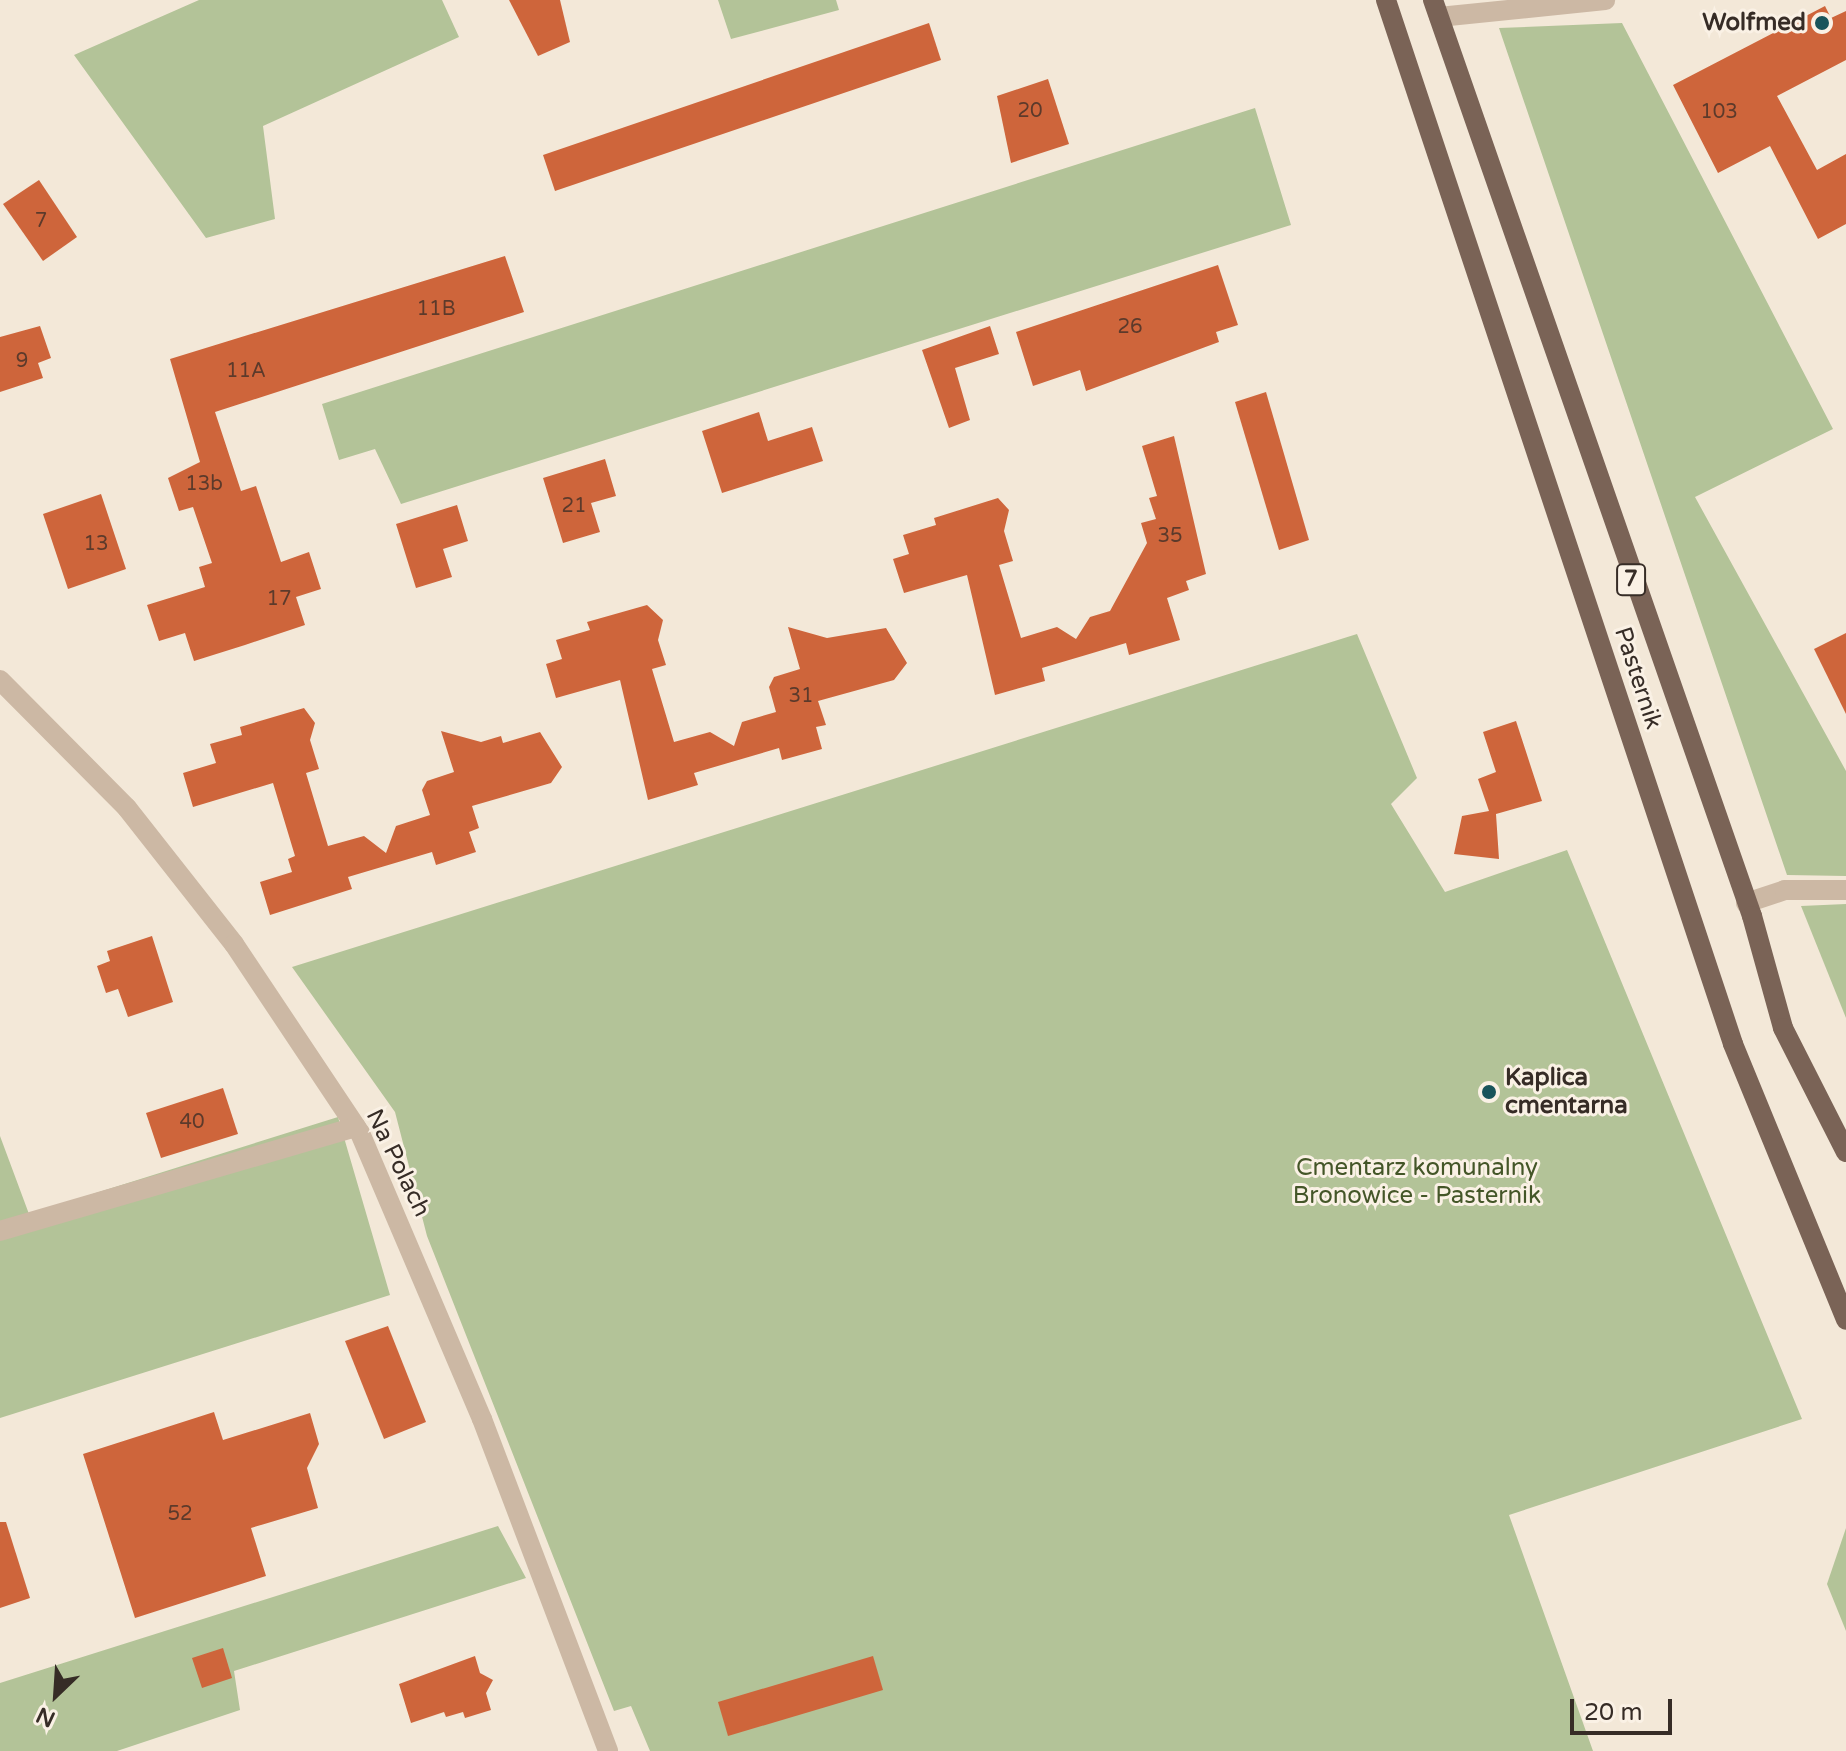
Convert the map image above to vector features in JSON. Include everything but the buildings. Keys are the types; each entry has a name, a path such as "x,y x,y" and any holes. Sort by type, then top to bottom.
{"main road":[{"name":"Pasternik","path":"1386,0 1733,1044 1846,1320"},
{"name":"Pasternik","path":"1436,8 1746,903 1783,1028 1846,1152"}],"street":[{"path":"1436,8 1605,0"},
{"name":"Na Polach","path":"0,680 127,808 234,944 356,1127 482,1419 608,1751"},
{"path":"1746,903 1785,890 1846,890"},
{"path":"0,1231 356,1127"}],"green space":[{"path":"199,0 442,0 459,37 263,126 275,219 206,238 74,55"},
{"path":"718,0 836,0 839,10 731,39"},
{"path":"1622,23 1833,429 1695,497 1846,771 1846,876 1787,875 1499,28"},
{"path":"1255,108 1291,225 401,504 375,449 339,460 322,404"},
{"name":"Cmentarz komunalny Bronowice - Pasternik","path":"1357,634 1417,778 1391,804 1445,892 1567,850 1802,1419 1509,1515 1593,1751 650,1751 631,1706 614,1711 427,1236 395,1112 292,967"},
{"path":"1846,904 1846,1018 1801,906"},
{"path":"338,1117 390,1295 0,1418 0,1136 29,1214"},
{"path":"498,1526 526,1578 234,1671 240,1710 117,1751 0,1751 0,1683"},
{"path":"1846,1528 1846,1631 1827,1584"}],"place":[{"name":"Wolfmed","path":"1822,23"},
{"name":"Kaplica cmentarna","path":"1489,1092"}]}
